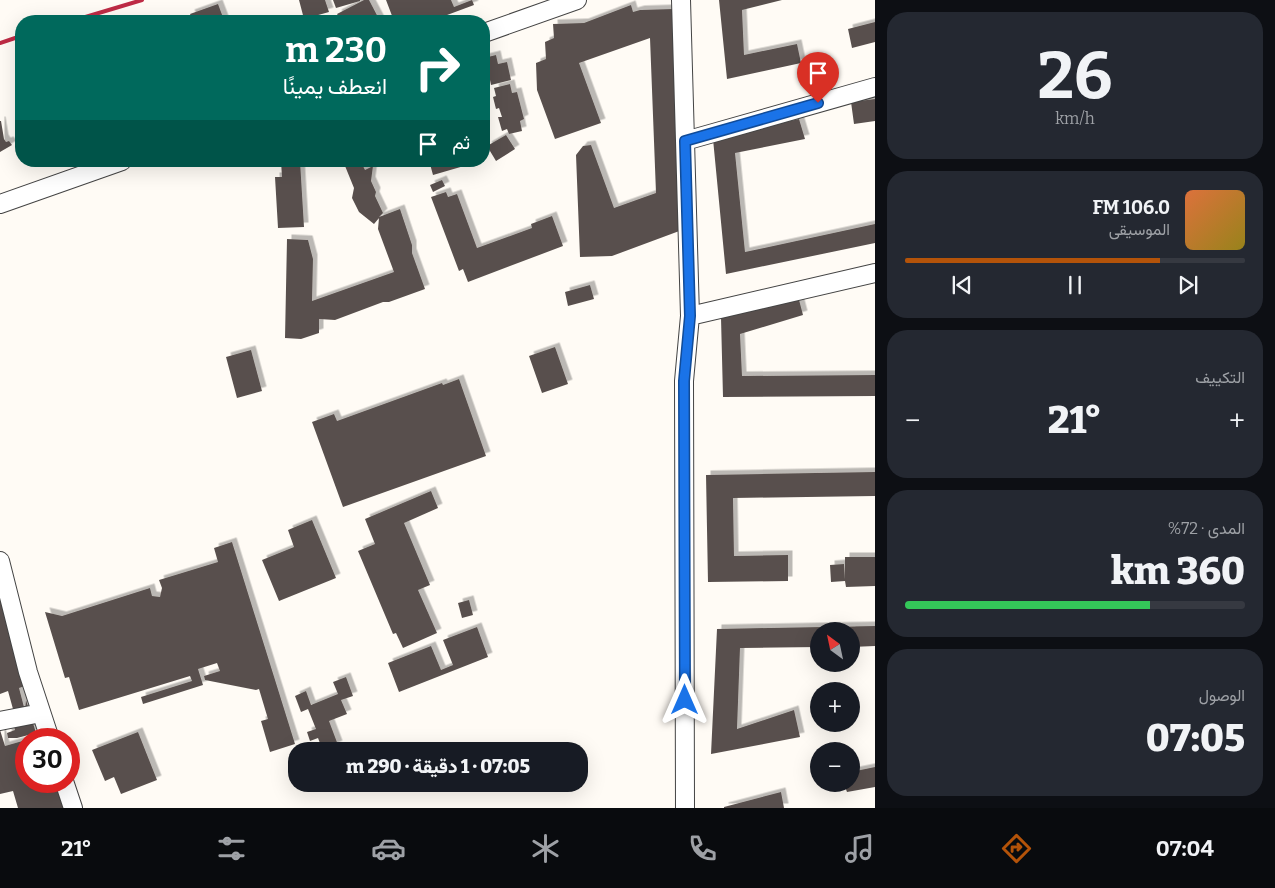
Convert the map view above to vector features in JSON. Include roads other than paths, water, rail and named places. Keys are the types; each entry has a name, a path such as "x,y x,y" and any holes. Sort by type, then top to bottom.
{"street":[{"path":"490,31 577,0"},
{"path":"681,0 690,316 684,381 685,808"},
{"path":"685,141 875,87"},
{"path":"0,204 105,167"},
{"path":"690,316 875,273"},
{"path":"0,561 28,672 46,728"},
{"path":"0,721 41,713"},
{"path":"68,793 73,808"}],"railway":[{"path":"92,15 142,0"},
{"path":"0,43 15,38"}]}
